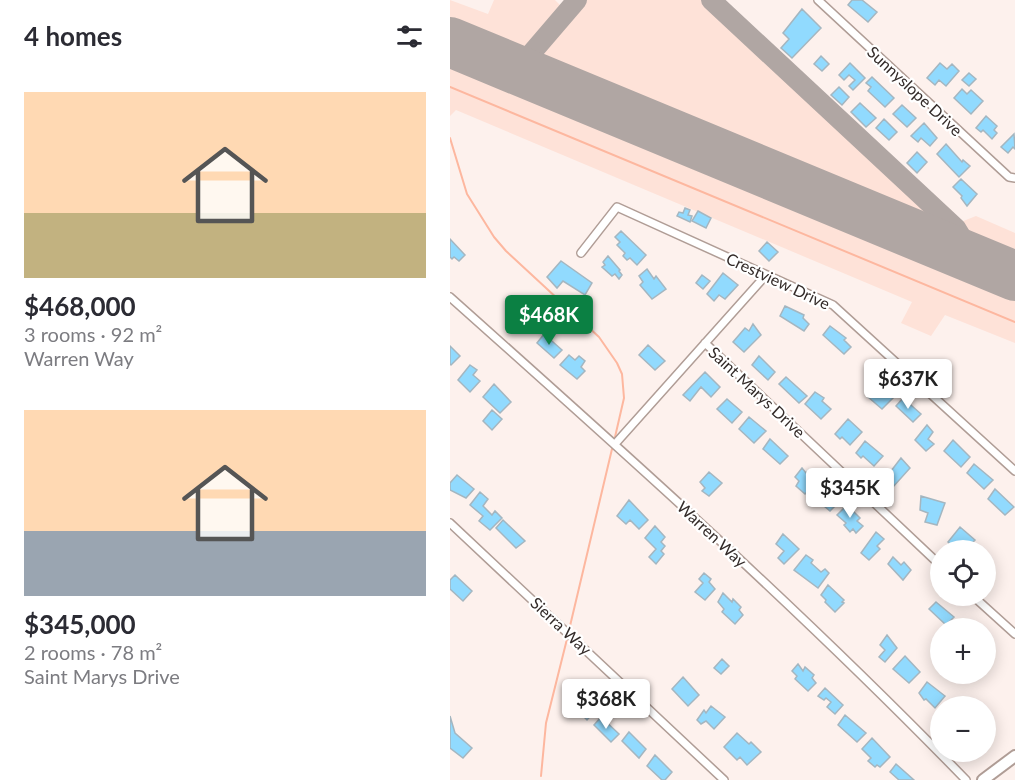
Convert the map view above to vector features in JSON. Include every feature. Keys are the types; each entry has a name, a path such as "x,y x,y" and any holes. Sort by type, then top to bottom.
{"main road":[{"path":"983,780 1015,756"}],"street":[{"name":"Sunnyslope Drive","path":"818,0 1008,177 1015,178"},
{"name":"Crestview Drive","path":"581,253 617,207 833,305 1015,471"},
{"path":"615,444 766,275"},
{"name":"Warren Way","path":"450,297 615,444 876,687 966,780"},
{"name":"Saint Marys Drive","path":"705,344 930,556"},
{"name":"Sierra Way","path":"450,523 724,780"},
{"path":"985,606 1015,634"}],"shaded area":[{"path":"450,0 488,14 494,0 555,0 560,5 565,0 719,0 956,224 976,216 1015,233 1015,343 945,315 931,336 901,323 912,302 456,110 450,116"}],"building":[{"path":"852,0 862,0 877,12 868,22 848,5"},
{"path":"802,9 821,28 792,58 781,48 789,39 783,33"},
{"path":"821,56 829,64 822,71 814,64"},
{"path":"850,63 865,78 853,90 849,86 855,80 849,75 844,80 839,75"},
{"path":"940,63 947,69 952,64 959,71 946,86 939,80 935,85 927,78"},
{"path":"969,73 976,79 969,86 962,80"},
{"path":"872,77 894,98 885,107 868,91 871,87 866,83"},
{"path":"839,87 849,97 842,105 831,95"},
{"path":"962,89 967,94 971,90 983,101 971,114 954,98"},
{"path":"860,103 876,118 866,127 851,112"},
{"path":"902,105 916,118 907,127 893,114"},
{"path":"986,116 997,126 994,130 997,133 992,139 983,130 981,132 976,128"},
{"path":"884,119 897,132 889,140 876,128"},
{"path":"924,123 937,138 930,146 921,138 918,142 911,136"},
{"path":"1014,134 1015,149 1013,147 1008,153 1001,147"},
{"path":"946,144 962,162 963,160 970,166 959,177 937,154"},
{"path":"917,152 927,162 917,173 907,163"},
{"path":"961,179 977,194 967,206 962,196 953,187"},
{"path":"685,208 690,210 688,215 692,216 690,222 677,216 679,212 683,213"},
{"path":"698,211 711,218 706,228 692,221"},
{"path":"621,231 646,255 637,265 630,258 627,260 623,256 625,253 617,245 620,242 615,237"},
{"path":"450,239 465,255 459,261 450,257"},
{"path":"767,242 778,252 769,261 759,251"},
{"path":"608,256 620,270 622,275 619,279 602,267"},
{"path":"561,261 592,283 585,295 563,281 557,288 547,277"},
{"path":"647,269 654,279 656,276 666,289 652,299 640,285 643,282 639,276"},
{"path":"723,273 738,285 725,299 719,295 714,301 707,294"},
{"path":"702,275 710,281 703,289 696,283"},
{"path":"785,306 804,315 803,318 809,324 804,331 780,316"},
{"path":"523,307 535,317 528,325 523,320 518,325 512,320"},
{"path":"753,324 761,335 744,352 733,342 745,328 749,331"},
{"path":"830,326 846,338 844,340 851,347 844,354 823,335"},
{"path":"544,334 562,350 554,358 537,343"},
{"path":"648,345 665,361 655,370 639,355"},
{"path":"450,346 460,356 451,365 450,364"},
{"path":"569,355 575,360 579,356 585,361 581,367 585,371 577,379 560,365"},
{"path":"759,356 775,372 768,380 752,365"},
{"path":"470,365 477,370 473,375 480,381 470,392 458,380"},
{"path":"705,372 720,387 711,397 701,387 690,401 683,395"},
{"path":"786,377 807,396 799,403 779,384"},
{"path":"882,382 896,395 882,409 868,397"},
{"path":"494,384 511,402 500,413 483,397"},
{"path":"815,392 824,398 822,401 831,409 821,419 805,404"},
{"path":"903,398 921,414 913,422 896,406"},
{"path":"727,399 742,412 732,423 717,409"},
{"path":"492,410 502,419 492,430 483,421"},
{"path":"749,417 766,431 754,443 739,429"},
{"path":"848,419 862,432 850,445 835,434"},
{"path":"927,425 933,432 928,439 934,444 926,451 915,440"},
{"path":"770,439 788,456 780,464 763,449"},
{"path":"953,440 970,457 961,467 944,451"},
{"path":"865,441 883,456 874,466 856,453"},
{"path":"901,458 910,468 893,487 887,481"},
{"path":"974,464 993,480 984,489 967,473"},
{"path":"802,468 806,473 809,470 821,481 811,493 809,490 805,494 796,486 799,481 795,477"},
{"path":"709,472 722,483 709,496 702,491 705,488 700,482"},
{"path":"457,475 474,489 466,498 450,490 450,483"},
{"path":"824,484 841,500 830,511 824,506 827,503 817,490"},
{"path":"995,489 1014,507 1005,515 988,499"},
{"path":"480,492 488,499 483,506 492,515 495,511 502,518 490,530 479,521 483,516 470,505"},
{"path":"921,496 945,503 937,525 925,522 928,513 920,510"},
{"path":"629,500 648,520 639,529 630,520 626,524 617,516"},
{"path":"847,505 860,518 857,521 863,526 856,533 853,529 850,532 844,525 846,523 837,515"},
{"path":"503,520 525,541 516,548 496,528"},
{"path":"655,526 665,537 661,542 665,546 661,551 664,554 656,564 649,557 656,549 645,538"},
{"path":"960,527 975,540 950,540"},
{"path":"876,532 884,539 877,546 880,549 869,560 861,553"},
{"path":"783,534 799,549 784,564 778,558 784,551 776,544"},
{"path":"806,555 813,560 811,563 821,572 825,569 829,573 818,588 794,570"},
{"path":"893,557 901,565 904,562 911,570 903,580 888,564"},
{"path":"704,573 711,579 709,582 715,589 705,600 695,592 703,583 699,579"},
{"path":"455,575 472,591 463,601 450,589 450,580"},
{"path":"828,585 844,600 835,612 821,595"},
{"path":"723,593 741,607 739,610 743,615 735,624 722,612 724,609 718,602"},
{"path":"932,606 941,606 954,617 939,618 929,609"},
{"path":"887,635 897,648 885,662 879,657 885,650 880,645"},
{"path":"905,656 920,672 909,683 893,669"},
{"path":"722,659 729,666 721,674 714,668"},
{"path":"798,664 803,671 805,667 814,675 812,678 816,683 808,691 795,679 797,676 792,671"},
{"path":"683,677 699,695 688,706 672,689"},
{"path":"927,682 945,696 930,696 930,703 924,700 919,693"},
{"path":"825,688 843,705 835,714 827,707 831,702 818,696"},
{"path":"570,695 576,700 579,695 595,711 587,720 564,702"},
{"path":"711,706 725,717 714,729 706,721 701,724 697,720 704,710 706,713"},
{"path":"845,715 866,733 857,742 838,725"},
{"path":"450,716 455,733 472,748 463,758 450,748"},
{"path":"601,717 619,734 611,742 594,725"},
{"path":"629,732 646,749 639,758 622,741"},
{"path":"737,733 761,752 747,765 740,757 737,760 724,747"},
{"path":"872,738 890,757 880,767 877,765 875,767 868,761 871,758 862,749"},
{"path":"655,755 672,772 665,780 662,780 647,766"},
{"path":"896,764 914,780 899,780 890,772"}],"waterway":[{"path":"450,87 1015,322"},
{"path":"450,138 467,194 494,237 506,251 599,337 617,363 622,374 624,398 615,437"},
{"path":"570,626 612,449"},
{"path":"541,776 546,723 567,639"}],"taxiway":[{"path":"506,66 529,56 577,0"},
{"path":"711,0 956,228 965,243 962,254"},
{"path":"529,56 528,70 534,77"}],"runway":[{"path":"450,42 1015,276"}]}
